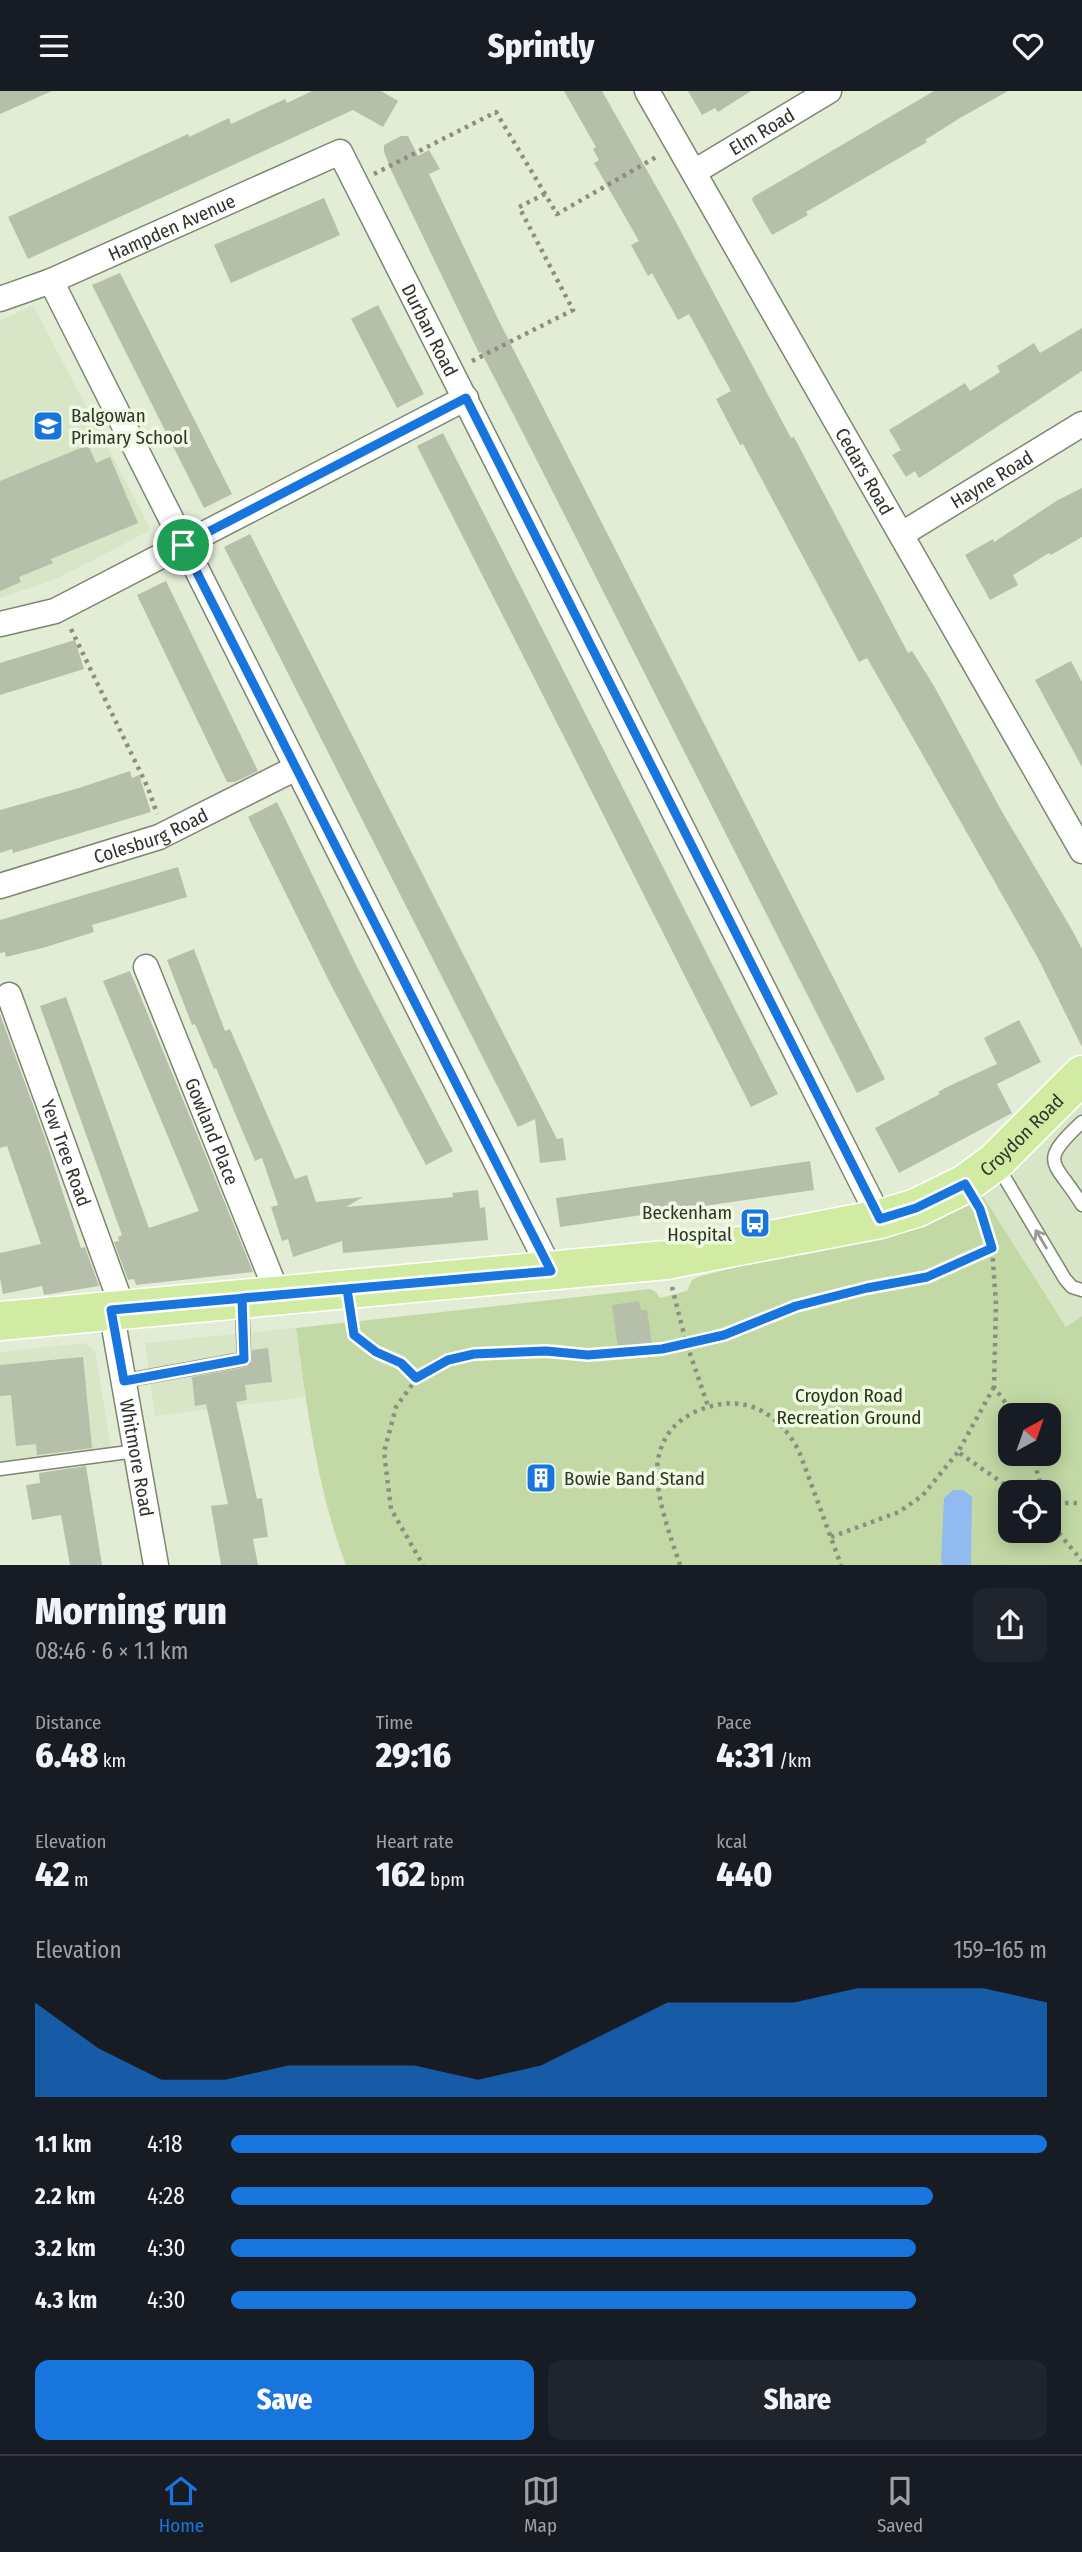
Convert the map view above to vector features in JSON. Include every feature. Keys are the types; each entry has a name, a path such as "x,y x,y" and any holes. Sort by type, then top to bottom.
{"main road":[{"name":"Croydon Road","path":"0,1321 666,1261 880,1219 916,1208 965,1184 995,1162 1082,1075"}],"street":[{"name":"Cedars Road","path":"647,91 1082,851"},
{"name":"Elm Road","path":"694,172 829,91"},
{"name":"Durban Road","path":"340,152 880,1219"},
{"name":"Hampden Avenue","path":"0,299 51,281 340,152"},
{"path":"51,281 551,1271"},
{"path":"0,624 55,611 466,398"},
{"name":"Hayne Road","path":"902,534 1082,424"},
{"name":"Colesburg Road","path":"0,886 164,835 296,768"},
{"name":"Gowland Place","path":"146,967 260,1297"},
{"name":"Yew Tree Road","path":"9,995 117,1310"},
{"name":"Whitmore Road","path":"117,1310 124,1381 156,1565"}],"lane":[{"path":"1082,1122 1055,1148 1053,1156 1055,1166 1082,1205"},
{"path":"995,1162 1065,1279 1072,1287 1082,1290"},
{"path":"124,1381 244,1359 260,1297"},
{"path":"0,1469 136,1451"}],"path":[{"path":"356,183 496,112 557,214 677,145"},
{"path":"452,371 573,310 519,207 545,194"},
{"path":"63,607 71,631 148,788 164,835"},
{"path":"831,1537 899,1512 923,1495 958,1452 994,1387 996,1304 992,1248 980,1209 965,1184"},
{"path":"424,1565 391,1509 384,1452 396,1407 416,1378 448,1360 474,1354 519,1351 588,1355 662,1349 724,1335 796,1306 867,1288 927,1277 992,1248"},
{"path":"666,1261 686,1342 708,1406"},
{"path":"347,1289 354,1335 376,1352 401,1363 416,1378"},
{"path":"994,1387 1006,1403"},
{"path":"680,1565 658,1485 658,1462 671,1429 708,1406 729,1402 765,1412 791,1435 841,1565"},
{"path":"958,1452 998,1480"},
{"path":"923,1495 927,1500"},
{"path":"1061,1503 1082,1503"},
{"path":"1061,1536 1082,1561"}],"shaded area":[{"name":"Balgowan Primary School","path":"33,305 151,530 54,580 0,598 0,321"},
{"path":"1082,1092 1082,1316 1066,1327 981,1193"},
{"path":"296,1328 305,1397 155,1416 145,1343"},
{"path":"84,1343 95,1351 113,1461 0,1474 0,1352"}],"green space":[{"name":"Croydon Road Recreation Ground","path":"981,1193 1066,1327 1082,1316 1082,1565 346,1565 320,1478 296,1328 650,1289 660,1298 687,1291 692,1280"}],"water":[{"path":"953,1490 963,1490 972,1497 971,1565 943,1565 941,1562 944,1498"}],"building":[{"path":"0,91 52,91 0,114"},
{"path":"312,91 381,91 398,101 383,127 353,110 28,259 8,217 188,134 189,137 229,118 231,124 285,99 287,103"},
{"path":"564,91 602,91 670,211 791,438 794,437 908,653 912,651 934,686 1001,810 1072,930 1082,949 1082,1047 1039,960 920,750 867,658 859,662 743,444 740,445 716,399 731,391 689,314 678,320 652,273 648,276 631,245 639,241 594,163 599,160 593,149 596,147"},
{"path":"688,91 751,91 718,112 715,108 702,115"},
{"path":"934,91 1008,91 772,235 752,200 753,197"},
{"path":"401,136 408,136 418,156 429,150 440,169 429,174 499,321 885,1079 857,1093 522,431 481,352 479,353 391,170 384,145"},
{"path":"324,198 340,235 231,283 214,245"},
{"path":"120,273 232,494 204,508 92,285"},
{"path":"378,305 424,394 397,408 351,319"},
{"path":"1082,328 1082,371 919,478 915,471 906,477 892,455 901,450 889,430 965,383 970,391 1000,372 997,366 1034,343 1040,353"},
{"path":"443,433 778,1094 751,1107 417,446"},
{"path":"88,445 96,463 110,457 138,523 51,559 53,563 19,577 21,582 0,591 0,481"},
{"path":"1082,488 1082,537 1013,575 1018,585 990,600 965,555 993,539 994,542 1058,500"},
{"path":"250,534 557,1139 563,1138 566,1160 540,1163 535,1119 518,1127 224,547"},
{"path":"166,581 258,771 235,782 227,782 137,595"},
{"path":"75,640 84,669 0,695 0,663"},
{"path":"1071,661 1082,682 1082,767 1035,680"},
{"path":"130,771 132,778 139,775 151,812 13,853 12,849 0,853 0,810"},
{"path":"277,802 359,971 453,1151 426,1165 331,985 248,817"},
{"path":"178,867 187,897 92,925 94,932 46,947 6,957 5,952 0,953 0,920"},
{"path":"194,949 225,1031 230,1029 295,1179 307,1175 316,1202 363,1197 346,1207 453,1197 452,1193 478,1190 480,1208 485,1207 488,1240 343,1253 342,1241 293,1257 288,1239 282,1241 271,1207 278,1205 262,1158 255,1161 216,1068 214,1069 195,1024 192,1025 167,960"},
{"path":"130,971 253,1272 136,1285 134,1279 128,1280 114,1242 119,1241 118,1237 122,1235 40,1006 66,997 149,1228 199,1211 103,981"},
{"path":"0,1014 81,1248 85,1247 99,1286 44,1295 42,1286 3,1294 0,1253 41,1244 7,1146 0,1148"},
{"path":"1019,1020 1041,1062 997,1084 1012,1113 899,1173 875,1128 940,1094 938,1092 949,1086 997,1064 984,1038"},
{"path":"810,1161 814,1190 560,1227 556,1198"},
{"path":"639,1301 641,1310 647,1310 652,1344 618,1349 612,1305"},
{"path":"268,1348 272,1382 245,1385 247,1400 236,1402 257,1499 262,1498 268,1537 253,1539 258,1565 221,1565 211,1506 228,1504 206,1404 195,1406 192,1377 246,1367 252,1362 252,1350"},
{"path":"83,1357 92,1448 37,1455 36,1444 16,1446 11,1395 0,1396 0,1365"},
{"path":"86,1466 102,1565 70,1565 61,1515 32,1520 26,1485 40,1483 39,1473"},
{"name":"Bowie Band Stand","path":"540,1466 551,1473 552,1478 545,1489 540,1490 529,1483 528,1478 535,1467"}],"place":[{"name":"Balgowan Primary School","path":"48,426"},
{"name":"Beckenham Hospital","path":"755,1223"},
{"name":"Bowie Band Stand","path":"541,1478"}],"route":[{"path":"183,545 466,398 880,1219 916,1208 965,1184 980,1209 992,1248 927,1277 867,1288 796,1306 724,1335 662,1349 588,1355 546,1351 474,1354 448,1360 416,1378 401,1363 376,1352 354,1335 347,1289 242,1298 244,1359 124,1381 111,1310 323,1291 551,1271 183,545"}]}
